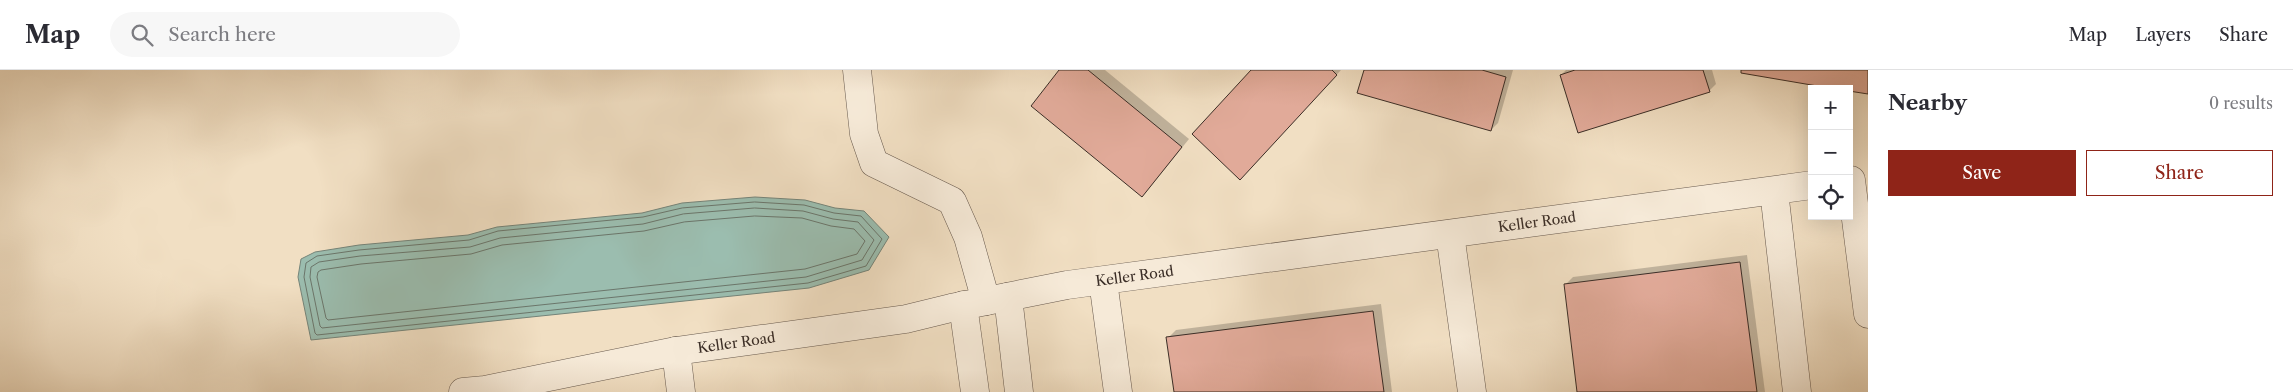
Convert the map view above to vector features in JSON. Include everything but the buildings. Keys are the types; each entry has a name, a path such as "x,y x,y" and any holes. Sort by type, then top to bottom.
{"street":[{"path":"857,70 864,134 874,163 952,201 968,236 986,301 1019,392"},
{"path":"1856,179 1868,314"},
{"name":"Keller Road","path":"463,392 485,390 676,351 906,319 986,301 1103,281 1808,186"},
{"path":"1774,190 1798,392"},
{"path":"1450,234 1472,392"},
{"path":"1103,281 1118,392"},
{"path":"974,392 986,301"},
{"path":"676,351 681,392"}],"water":[{"path":"755,197 805,200 835,208 864,211 889,237 869,270 809,288 311,340 298,277 301,259 315,252 359,245 468,235 497,227 642,213 682,203"}]}
